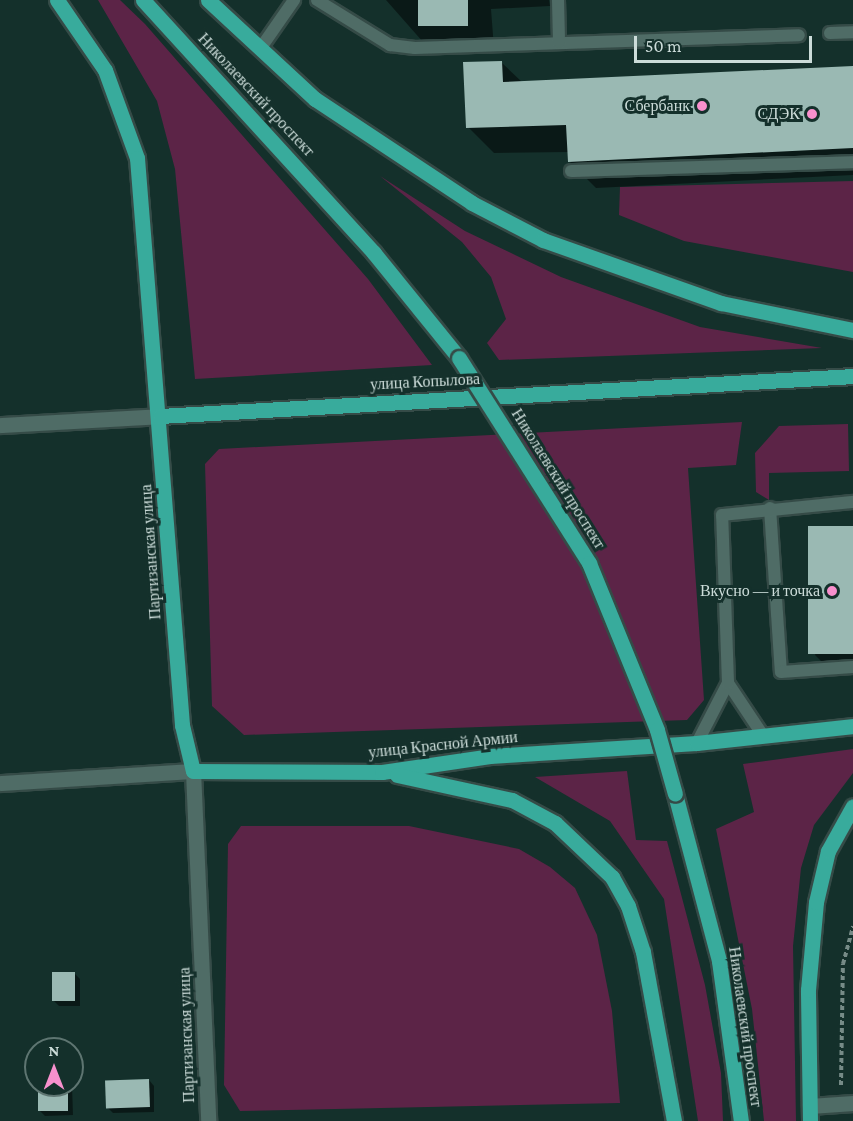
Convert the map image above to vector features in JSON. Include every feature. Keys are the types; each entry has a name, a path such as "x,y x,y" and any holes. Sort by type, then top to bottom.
{"main road":[{"name":"Партизанская улица","path":"57,0 105,70 137,158 160,416 182,724 193,771"},
{"name":"Николаевский проспект","path":"143,0 327,200 459,358 589,563 657,730 675,794 719,961 741,1121"},
{"path":"207,0 315,99 472,203 543,240 721,303 853,330"},
{"name":"улица Копылова","path":"160,416 853,376"},
{"name":"улица Красной Армии","path":"193,771 382,772 490,756 697,743 853,726"},
{"path":"382,772 512,800 555,823 606,870 628,906 643,952 674,1121"},
{"path":"810,1113 808,990 816,902 828,850 853,806"}],"street":[{"name":"улица Копылова","path":"0,425 160,416"},
{"name":"улица Красной Армии","path":"0,783 193,771"},
{"name":"Партизанская улица","path":"193,771 208,1121"},
{"path":"810,1113 853,1103"}],"lane":[{"path":"260,49 294,0"},
{"path":"317,0 390,45 799,35"},
{"path":"558,0 560,42"},
{"path":"830,33 853,32"},
{"path":"571,171 853,162"},
{"path":"697,743 729,683 722,515 770,508 853,502"},
{"path":"770,508 782,672 853,667"},
{"path":"729,683 764,737"}],"path":[{"path":"841,1092 843,964 853,926"}],"shaded area":[{"path":"98,0 120,0 145,24 368,279 432,365 195,379 175,169 157,101"},
{"path":"380,176 465,231 561,277 700,327 822,348 499,360 487,343 506,319 491,277 462,242"},
{"path":"853,181 853,272 684,241 619,215 620,187"},
{"path":"742,422 736,465 688,468 704,700 687,720 244,735 212,706 205,464 219,449"},
{"path":"848,424 849,471 769,473 769,500 756,492 755,453 779,426"},
{"path":"853,749 853,773 814,825 801,868 793,946 796,1121 764,1121 752,1009 716,829 754,812 743,764"},
{"path":"627,771 636,840 667,841 705,985 721,1073 723,1121 698,1121 664,899 610,821 535,777"},
{"path":"241,826 409,826 519,849 550,867 575,888 597,935 612,1011 620,1103 240,1111 224,1085 228,844"}],"building":[{"path":"418,0 468,0 468,26 418,26"},
{"path":"502,61 503,82 853,66 853,148 568,162 566,125 466,128 463,62"},
{"name":"Вкусно — и точка","path":"808,526 853,526 853,654 808,654"},
{"path":"52,972 75,972 75,1001 52,1001"},
{"path":"149,1079 150,1107 106,1109 105,1081"},
{"path":"38,1097 68,1097 68,1111 38,1111"}],"place":[{"name":"Сбербанк","path":"702,106"},
{"name":"СДЭК","path":"812,114"},
{"name":"Вкусно — и точка","path":"832,591"}]}
